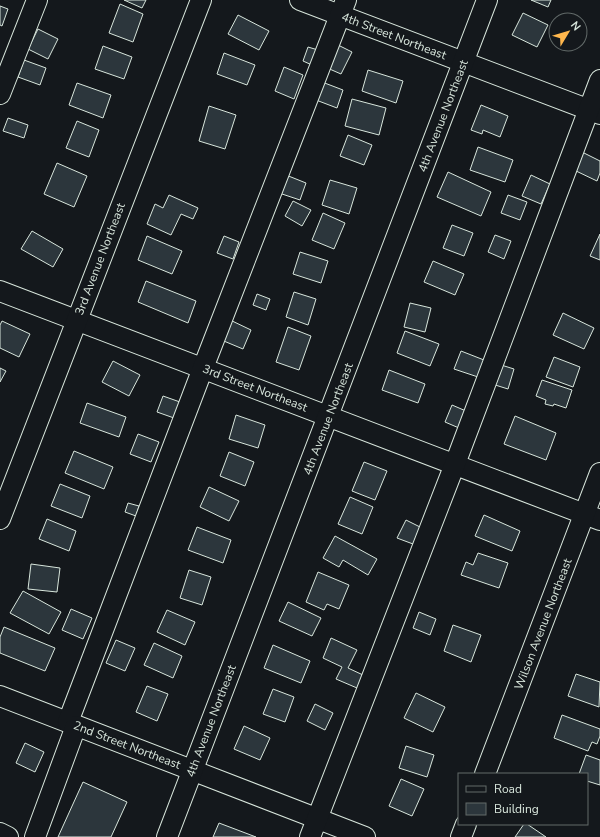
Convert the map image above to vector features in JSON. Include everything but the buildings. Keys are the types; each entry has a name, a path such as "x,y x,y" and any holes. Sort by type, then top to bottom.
{"street":[{"path":"0,94 37,0"},
{"name":"3rd Avenue Northeast","path":"0,518 201,0"},
{"name":"4th Street Northeast","path":"300,0 342,8 463,62 594,112"},
{"name":"4th Avenue Northeast","path":"167,837 487,0"},
{"path":"35,837 72,724 203,368 342,8"},
{"path":"310,837 594,112 600,80"},
{"name":"3rd Street Northeast","path":"0,290 592,517"},
{"name":"Wilson Avenue Northeast","path":"485,773 592,517 600,473"},
{"name":"2nd Street Northeast","path":"0,696 366,837"},
{"path":"461,837 466,825"},
{"path":"0,833 8,837"}]}
